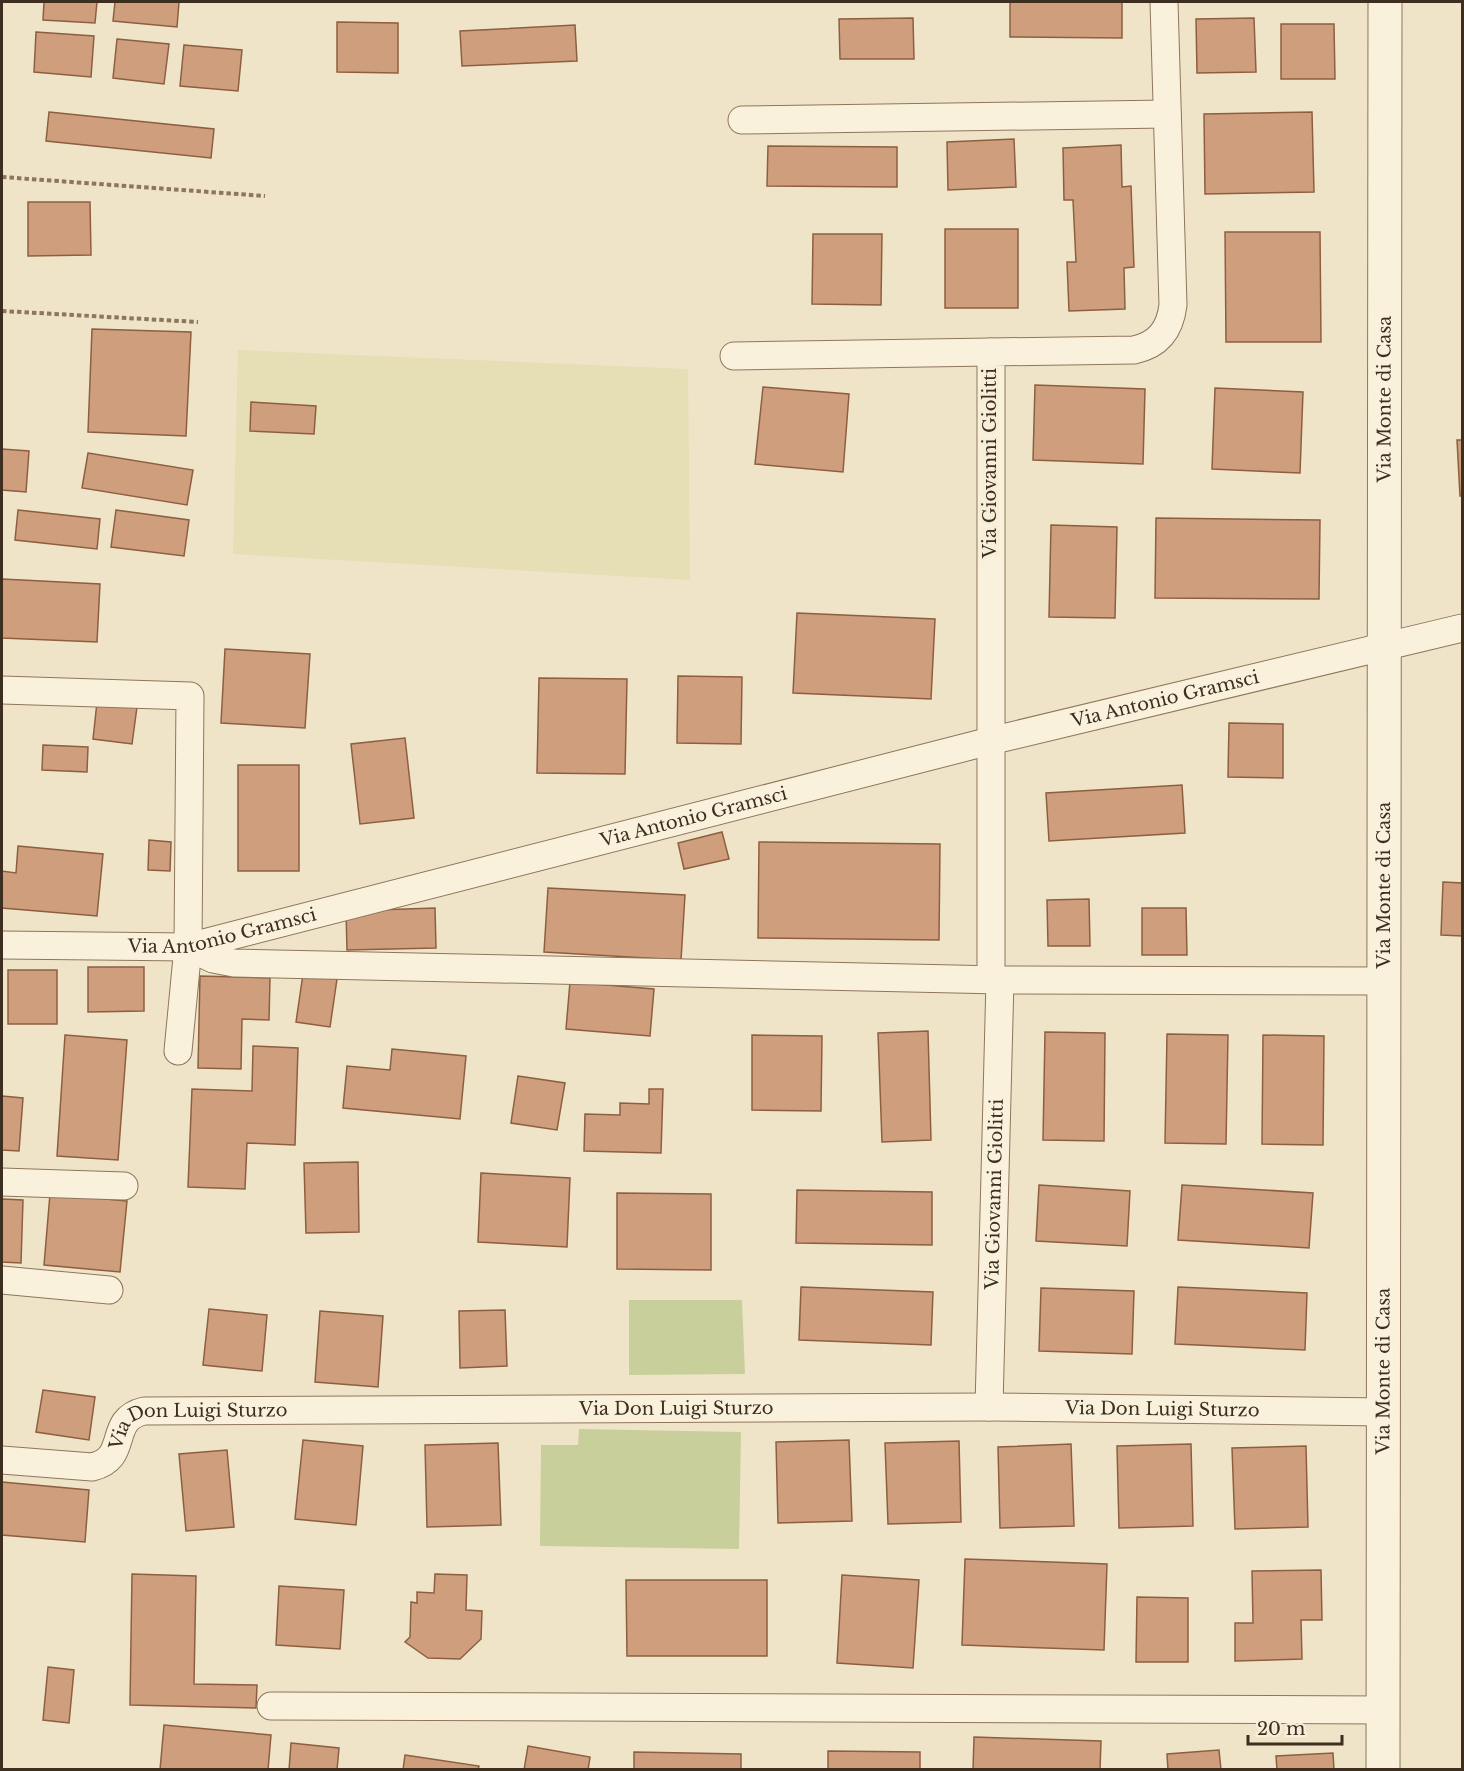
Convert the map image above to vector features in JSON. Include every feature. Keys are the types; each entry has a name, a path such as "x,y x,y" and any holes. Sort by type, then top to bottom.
{"street":[{"name":"Via Giovanni Giolitti","path":"990,1407 995,980 990,741 991,352 1134,350 1143,348 1163,336 1173,305 1164,2"},
{"name":"Via Monte di Casa","path":"1383,1770 1382,981 1385,2"},
{"path":"742,120 1167,114"},
{"path":"734,356 991,352"},
{"name":"Via Antonio Gramsci","path":"2,945 188,947 990,741 1383,649 1462,628"},
{"path":"2,690 190,696 188,947 178,1051"},
{"path":"188,947 213,959 234,963 995,980 1382,981"},
{"path":"2,1182 124,1186"},
{"path":"2,1280 109,1290"},
{"name":"Via Don Luigi Sturzo","path":"2,1460 93,1467 102,1465 115,1453 122,1426 128,1418 144,1411 990,1407 1383,1412"},
{"path":"271,1706 1383,1710"}],"path":[{"path":"2,177 265,196"},
{"path":"2,311 198,322"}],"shaded area":[{"path":"238,350 688,369 690,580 233,554","holes":["252,402 316,406 314,434 250,431"]}],"green space":[{"path":"629,1300 742,1300 745,1374 629,1375"},
{"path":"579,1429 741,1432 739,1549 540,1546 541,1445 578,1445"}],"building":[{"path":"44,2 97,2 95,23 43,20"},
{"path":"115,2 179,2 177,27 113,21"},
{"path":"1010,2 1122,2 1122,38 1010,37"},
{"path":"913,18 914,59 840,59 839,19"},
{"path":"1254,18 1256,72 1197,73 1196,19"},
{"path":"337,22 398,23 398,73 337,72"},
{"path":"1281,24 1334,24 1335,79 1281,79"},
{"path":"575,25 577,61 462,66 460,31"},
{"path":"36,32 94,36 91,77 34,72"},
{"path":"117,39 169,44 164,84 113,78"},
{"path":"184,45 242,50 238,91 180,86"},
{"path":"49,112 214,129 211,158 46,141"},
{"path":"1312,112 1314,192 1205,194 1204,114"},
{"path":"1014,139 1016,187 948,190 947,142"},
{"path":"1121,145 1122,187 1131,186 1134,267 1124,268 1125,309 1069,311 1067,262 1076,262 1073,200 1064,200 1063,148"},
{"path":"768,146 897,147 897,187 767,186"},
{"path":"28,202 90,202 91,255 28,256"},
{"path":"945,229 1018,229 1018,308 945,308"},
{"path":"1225,232 1320,232 1321,342 1226,342"},
{"path":"813,234 882,234 881,305 812,304"},
{"path":"92,329 191,332 186,436 88,432"},
{"path":"1035,385 1145,389 1143,464 1033,460"},
{"path":"763,387 849,394 843,472 755,464"},
{"path":"1215,388 1303,392 1300,473 1212,469"},
{"path":"251,402 316,406 314,434 250,431"},
{"path":"1457,440 1462,440 1462,496 1460,496"},
{"path":"2,449 29,451 26,492 2,490"},
{"path":"88,453 193,470 187,505 82,488"},
{"path":"18,510 100,519 97,549 15,540"},
{"path":"116,510 189,520 184,556 111,547"},
{"path":"1156,518 1320,520 1319,599 1155,598"},
{"path":"1051,525 1117,527 1115,618 1049,617"},
{"path":"2,579 100,584 97,642 2,638"},
{"path":"797,613 935,619 931,699 793,693"},
{"path":"225,649 310,654 305,728 221,723"},
{"path":"678,676 742,677 741,744 677,743"},
{"path":"539,678 627,679 625,774 537,773"},
{"path":"97,702 137,707 132,744 93,739"},
{"path":"1229,723 1283,724 1283,778 1228,777"},
{"path":"405,738 414,818 360,824 351,744"},
{"path":"43,745 88,747 87,772 42,770"},
{"path":"238,765 299,765 299,871 238,871"},
{"path":"1182,785 1185,833 1049,841 1046,793"},
{"path":"722,832 729,859 684,869 678,843"},
{"path":"149,840 171,842 170,871 148,870"},
{"path":"759,842 940,844 939,940 758,938"},
{"path":"18,846 103,854 97,916 2,908 2,871 16,873"},
{"path":"1443,882 1462,883 1462,936 1441,935"},
{"path":"548,888 685,895 681,960 544,952"},
{"path":"1089,899 1090,946 1048,946 1047,900"},
{"path":"435,908 436,948 347,950 346,911"},
{"path":"1142,908 1186,908 1187,955 1142,955"},
{"path":"88,967 144,967 144,1011 88,1012"},
{"path":"8,970 57,970 57,1024 8,1024"},
{"path":"303,974 337,979 330,1027 296,1022"},
{"path":"200,976 270,978 269,1020 242,1019 241,1069 198,1068"},
{"path":"570,982 654,989 650,1036 566,1029"},
{"path":"928,1031 931,1140 882,1142 878,1033"},
{"path":"1045,1032 1105,1033 1104,1141 1043,1140"},
{"path":"1167,1034 1228,1035 1226,1144 1165,1143"},
{"path":"65,1035 127,1040 118,1160 57,1156"},
{"path":"752,1035 822,1036 821,1111 752,1110"},
{"path":"1263,1035 1324,1036 1323,1145 1262,1144"},
{"path":"253,1046 298,1048 295,1145 247,1143 245,1189 188,1187 192,1089 252,1091"},
{"path":"392,1049 466,1056 460,1119 343,1108 347,1066 390,1070"},
{"path":"518,1076 565,1083 557,1130 511,1123"},
{"path":"649,1089 663,1089 661,1153 584,1151 585,1114 620,1115 620,1103 649,1104"},
{"path":"2,1096 23,1098 19,1151 2,1150"},
{"path":"358,1162 359,1232 306,1233 304,1163"},
{"path":"481,1173 570,1178 567,1247 478,1242"},
{"path":"1039,1185 1130,1191 1127,1246 1036,1241"},
{"path":"1182,1185 1313,1193 1309,1248 1178,1240"},
{"path":"797,1190 932,1192 932,1245 796,1243"},
{"path":"617,1193 711,1194 711,1270 617,1269"},
{"path":"50,1194 127,1201 120,1272 44,1265"},
{"path":"2,1199 23,1200 21,1263 2,1262"},
{"path":"801,1287 933,1292 931,1345 799,1340"},
{"path":"1178,1287 1307,1293 1305,1350 1175,1344"},
{"path":"1041,1288 1134,1291 1132,1354 1039,1351"},
{"path":"209,1309 267,1315 262,1371 203,1365"},
{"path":"505,1310 507,1366 460,1368 459,1311"},
{"path":"320,1311 383,1316 378,1387 315,1382"},
{"path":"43,1390 95,1397 89,1440 36,1432"},
{"path":"303,1440 363,1446 356,1525 295,1519"},
{"path":"849,1440 852,1521 778,1523 776,1442"},
{"path":"959,1441 961,1522 888,1524 885,1443"},
{"path":"498,1443 501,1525 427,1527 425,1445"},
{"path":"1071,1444 1074,1526 1000,1528 998,1447"},
{"path":"1191,1444 1193,1526 1119,1528 1117,1446"},
{"path":"1306,1446 1308,1527 1235,1529 1232,1448"},
{"path":"227,1450 234,1527 186,1531 179,1454"},
{"path":"2,1482 89,1490 85,1542 2,1535"},
{"path":"965,1559 1107,1564 1104,1650 962,1645"},
{"path":"1321,1570 1322,1620 1301,1620 1302,1659 1235,1661 1235,1623 1253,1623 1252,1571"},
{"path":"132,1574 196,1576 194,1684 257,1685 256,1708 130,1705"},
{"path":"435,1574 467,1575 466,1610 482,1611 481,1639 460,1659 428,1658 405,1642 410,1637 411,1602 417,1603 417,1592 434,1593"},
{"path":"842,1575 919,1580 913,1668 837,1663"},
{"path":"626,1580 767,1580 767,1656 627,1656"},
{"path":"279,1586 344,1590 340,1649 276,1645"},
{"path":"1137,1597 1188,1598 1188,1662 1136,1662"},
{"path":"48,1667 74,1670 69,1723 43,1720"},
{"path":"164,1725 271,1735 268,1770 160,1770"},
{"path":"974,1737 1101,1741 1100,1770 973,1770"},
{"path":"291,1743 339,1748 337,1770 289,1770"},
{"path":"528,1746 590,1757 588,1770 524,1770"},
{"path":"1219,1750 1221,1770 1168,1770 1167,1754"},
{"path":"828,1751 920,1752 920,1770 828,1770"},
{"path":"634,1752 741,1754 741,1770 634,1770"},
{"path":"1333,1753 1334,1770 1277,1770 1276,1756"},
{"path":"405,1755 479,1766 478,1770 403,1770"}]}
